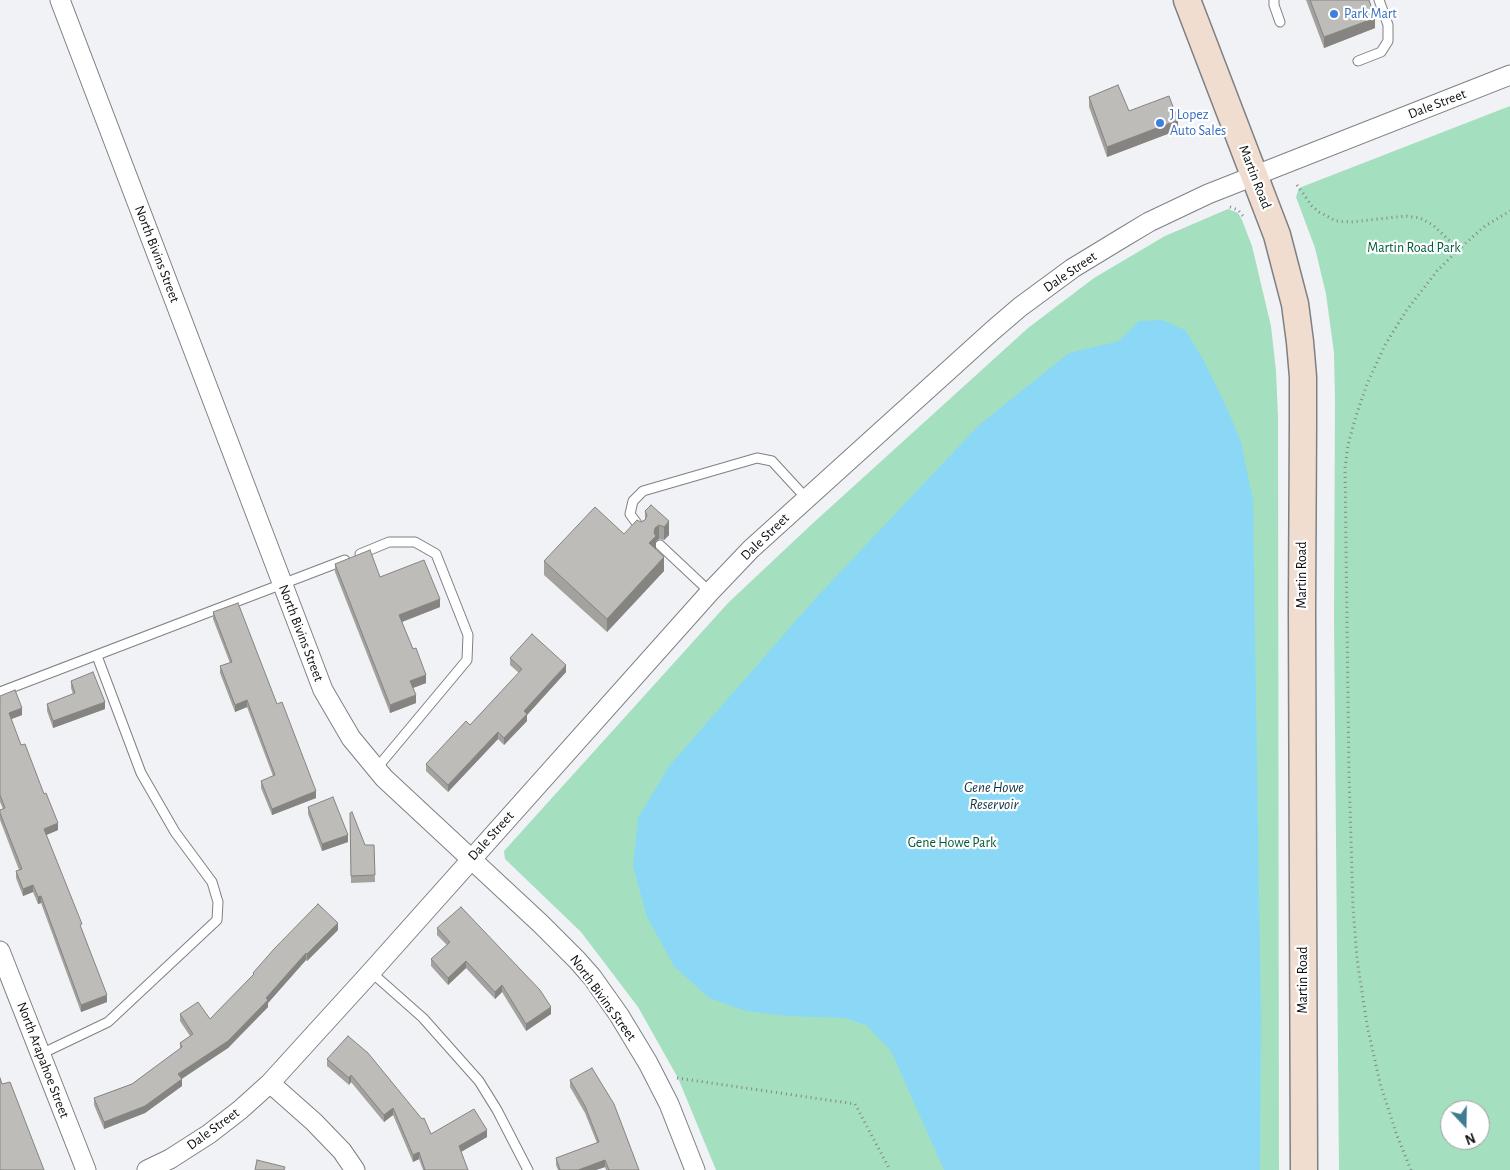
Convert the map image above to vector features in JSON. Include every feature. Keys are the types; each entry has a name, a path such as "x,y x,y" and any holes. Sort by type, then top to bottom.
{"street":[{"name":"North Bivins Street","path":"60,0 323,690 352,738 376,769 561,943 587,972 609,1001 658,1082 676,1120 695,1170"},
{"name":"Martin Road","path":"1187,0 1277,235 1295,304 1300,342 1303,376 1304,1170"},
{"name":"Dale Street","path":"146,1170 170,1159 209,1134 270,1083 710,592 751,549 992,331 1048,286 1102,250 1149,222 1225,186 1510,76"},
{"name":"North Arapahoe Street","path":"0,951 86,1170"},
{"path":"270,1083 314,1122 342,1151 355,1170"}],"lane":[{"path":"1274,0 1280,22"},
{"path":"1358,61 1381,52 1388,41 1388,25 1379,0"},
{"path":"642,529 630,514 632,501 643,491 757,458 772,462 806,498"},
{"path":"0,692 282,585 389,542 415,542 436,554 468,635 467,660 376,769"},
{"path":"660,545 710,592"},
{"path":"41,1054 108,1022 217,920 218,902 212,882 175,832 142,773 97,656"},
{"path":"371,972 423,1018 479,1081 497,1110 528,1170"}],"path":[{"path":"1296,185 1312,206 1331,219 1351,222 1406,216 1420,218 1433,225 1458,250"},
{"path":"1228,206 1235,208"},
{"path":"1411,1170 1396,1133 1380,1082 1367,1025 1357,959 1353,908 1349,774 1345,468 1348,445 1367,384 1385,345 1406,311 1438,271 1458,250 1485,226 1510,211"},
{"path":"678,1086 674,1078 855,1104 890,1170"}],"green space":[{"name":"Martin Road Park","path":"1510,106 1510,1170 1339,1170 1334,619 1334,353 1326,294 1315,248 1296,197 1299,188"},
{"name":"Gene Howe Reservoir","path":"1228,209 1238,213 1252,246 1271,326 1276,371 1278,416 1279,1170 716,1170 678,1078 638,1007 581,932 505,859 504,851 728,603 1028,328 1094,278 1165,236"}],"water":[{"name":"Gene Howe Reservoir","path":"1162,320 1185,330 1203,359 1241,442 1253,500 1261,1021 1260,1170 944,1170 891,1051 866,1025 844,1018 787,1016 746,1011 709,998 674,966 647,917 633,866 638,818 670,765 814,600 979,425 1069,353 1119,341 1139,321"}],"building":[{"path":"1310,0 1369,0 1375,18 1324,37"},
{"path":"1118,85 1129,111 1169,96 1178,120 1107,147 1089,97"},
{"path":"651,505 669,521 664,527 659,525 655,528 654,533 656,536 649,543 664,557 607,619 544,561 595,507 624,534 637,520 641,522 645,520 647,515 645,511"},
{"path":"370,550 380,577 424,560 440,599 399,615 413,649 416,648 426,675 410,681 416,695 390,705 335,564"},
{"path":"238,603 277,704 282,702 316,791 272,809 261,781 275,775 247,700 235,705 220,666 232,662 213,612"},
{"path":"532,634 566,665 524,711 527,714 504,738 498,732 448,785 426,764 466,721 470,725 522,669 510,658"},
{"path":"93,672 105,702 53,721 47,704 75,693 71,681"},
{"path":"15,690 22,708 9,713 21,745 25,744 44,794 46,793 58,823 44,829 82,924 80,925 107,995 81,1005 41,896 38,897 33,885 23,889 16,871 22,869 0,813 0,810 5,808 0,795 0,696"},
{"path":"333,797 348,835 322,844 308,807"},
{"path":"352,812 365,845 374,845 375,875 351,876 350,813"},
{"path":"318,904 338,923 306,953 266,998 268,1000 228,1041 178,1074 182,1079 145,1106 104,1122 94,1098 132,1084 182,1047 180,1043 193,1034 180,1014 198,1002 210,1019"},
{"path":"461,907 540,990 551,1007 526,1024 502,985 495,992 466,961 448,978 431,959 450,942 437,928"},
{"path":"348,1036 368,1053 422,1119 424,1118 431,1134 474,1109 487,1130 459,1146 468,1170 425,1170 419,1152 413,1155 393,1108 384,1115 351,1075 349,1078 327,1059"},
{"path":"592,1068 614,1104 639,1170 609,1170 605,1160 578,1170 560,1170 556,1158 599,1142 585,1106 570,1080"},
{"path":"0,1078 2,1084 10,1082 44,1170 0,1170"},
{"path":"257,1160 285,1167 284,1170 255,1170"}],"place":[{"name":"Park Mart","path":"1334,14"},
{"name":"J Lopez Auto Sales","path":"1160,123"}],"park label":[{"name":"Gene Howe Park","path":"952,843"}]}
